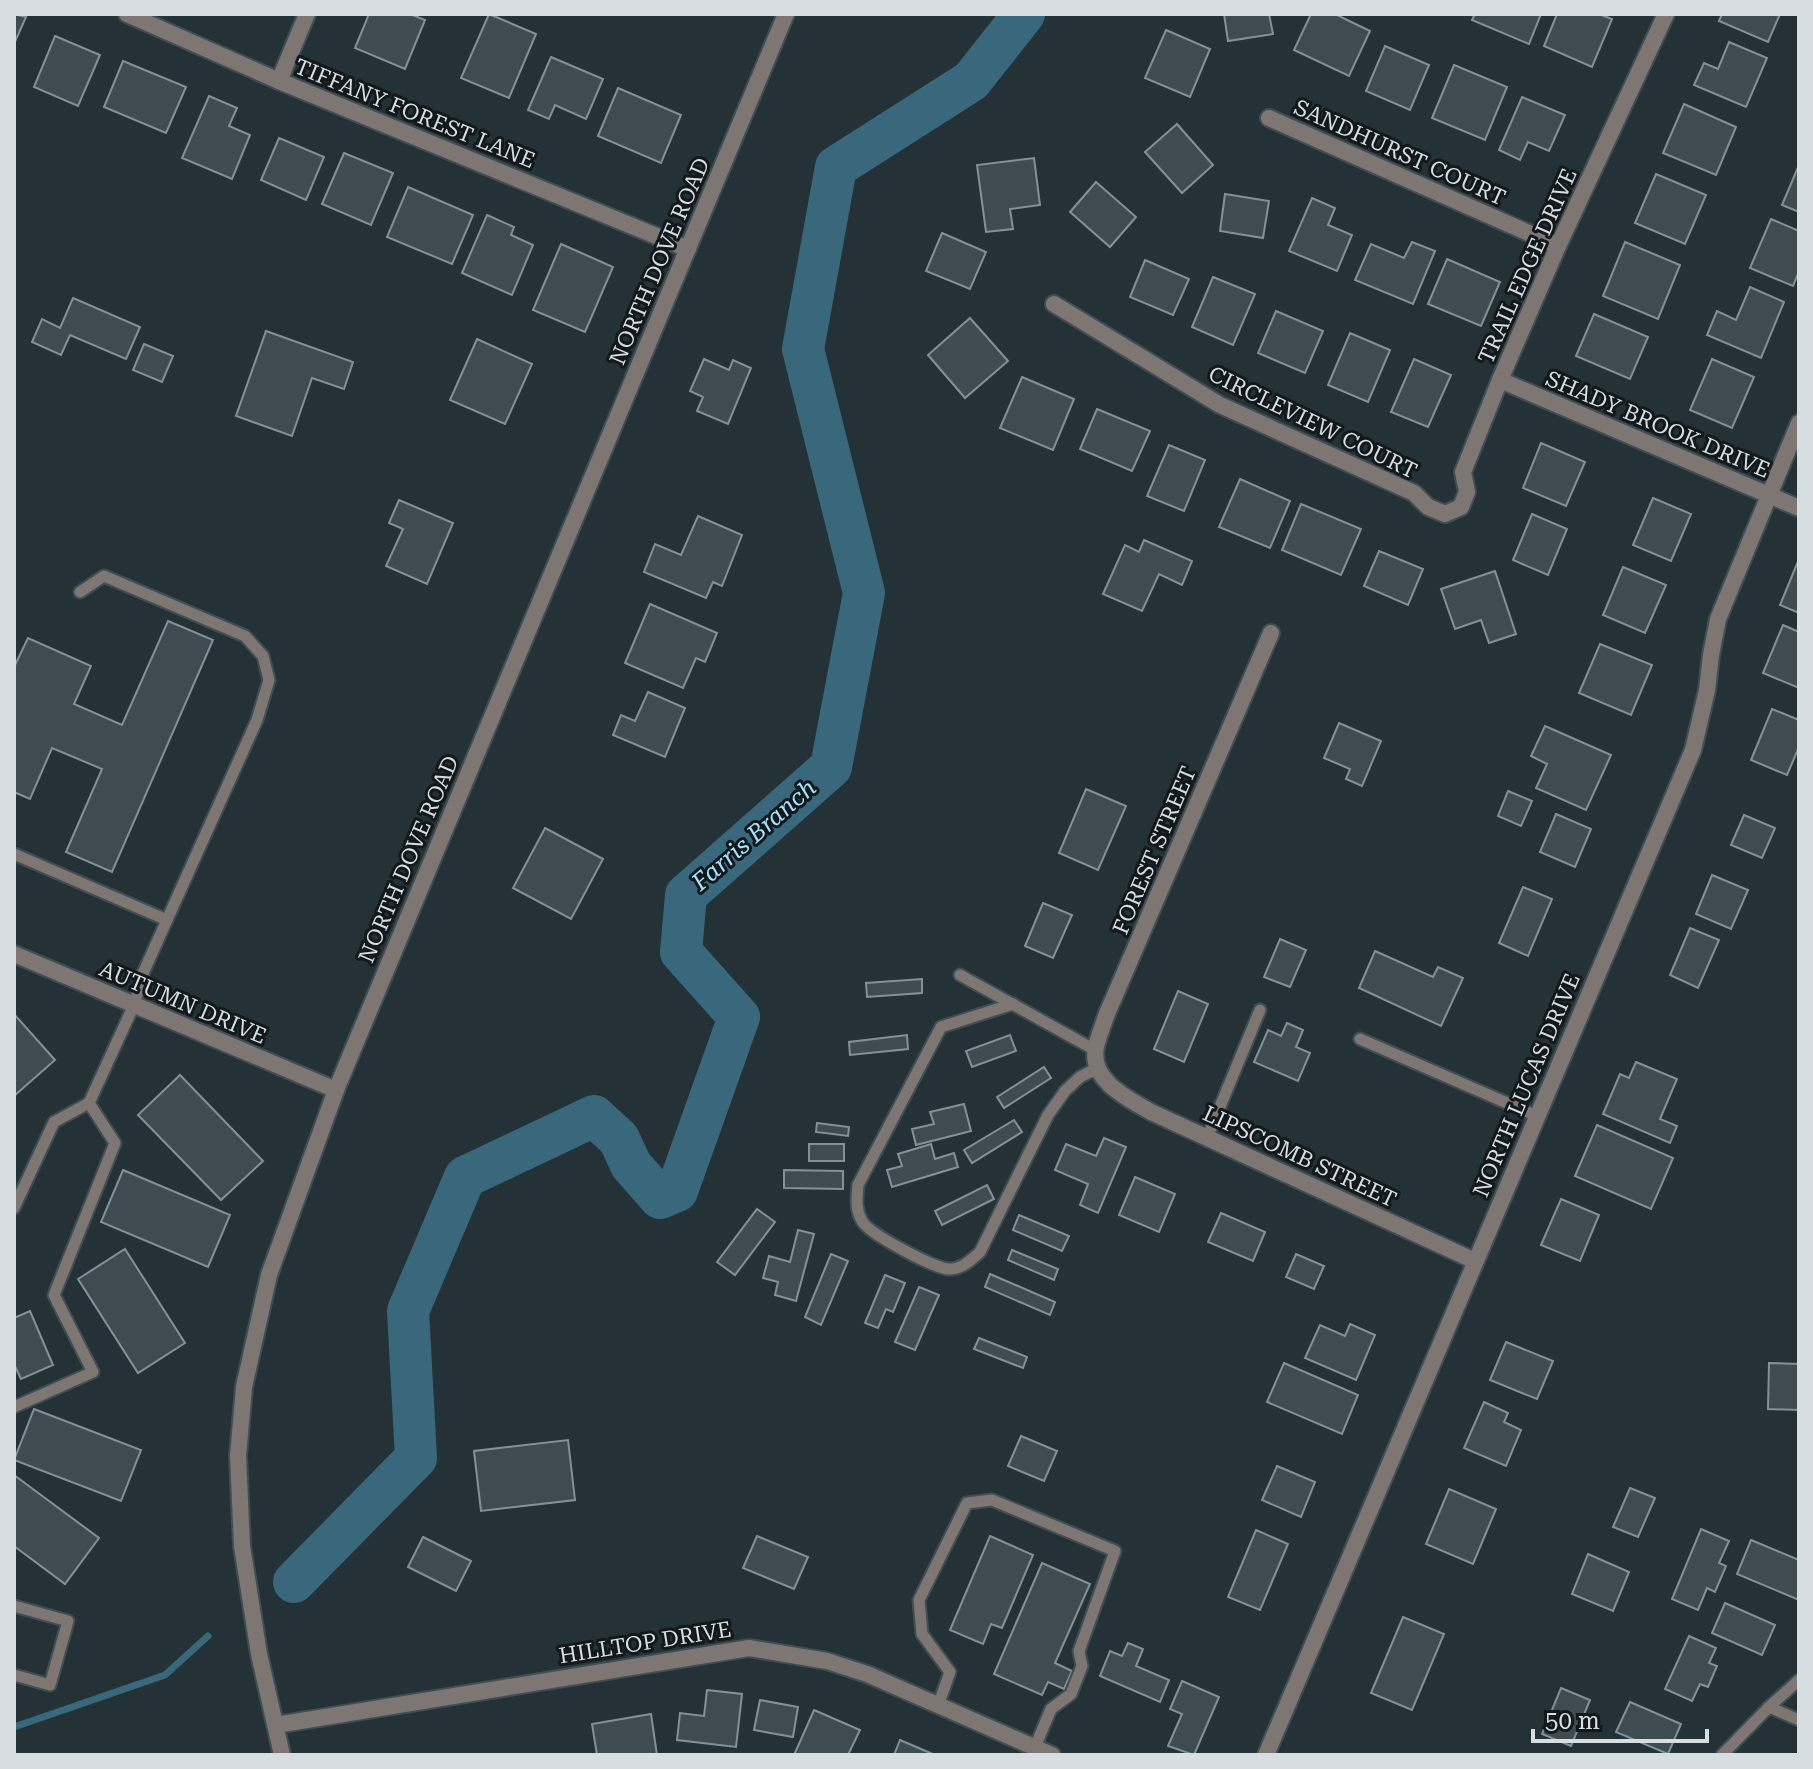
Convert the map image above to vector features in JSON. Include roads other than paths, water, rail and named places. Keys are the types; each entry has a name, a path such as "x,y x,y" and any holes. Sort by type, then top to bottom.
{"street":[{"name":"TIFFANY FOREST LANE","path":"127,14 279,81 688,249"},
{"path":"279,81 307,14"},
{"name":"NORTH DOVE ROAD","path":"282,1755 259,1654 242,1546 238,1456 243,1401 269,1275 336,1090 786,14"},
{"name":"TRAIL EDGE DRIVE","path":"1428,507 1445,514 1461,507 1467,492 1463,472 1500,380 1558,246 1666,14"},
{"name":"SANDHURST COURT","path":"1269,118 1558,246"},
{"name":"CIRCLEVIEW COURT","path":"1054,304 1220,405 1414,493 1428,507"},
{"name":"SHADY BROOK DRIVE","path":"1500,380 1799,508"},
{"name":"NORTH LUCAS DRIVE","path":"1266,1755 1693,750 1707,690 1718,619 1799,423"},
{"name":"FOREST STREET","path":"1096,1069 1095,1050 1106,1016 1271,633"},
{"name":"AUTUMN DRIVE","path":"14,954 336,1090"},
{"name":"LIPSCOMB STREET","path":"1096,1069 1119,1094 1151,1112 1475,1261"},
{"name":"HILLTOP DRIVE","path":"276,1725 749,1648 827,1661 867,1674 1052,1755"}],"lane":[{"path":"14,1208 54,1122 89,1103 134,1005 144,971 257,720 269,680 263,656 245,636 104,576 80,592"},
{"path":"14,854 167,920"},
{"path":"960,975 1095,1050"},
{"path":"1013,1004 941,1027 858,1185 856,1207 863,1223 872,1231 913,1255 948,1269 966,1265 980,1252 1048,1115 1065,1091 1080,1077 1096,1069"},
{"path":"1207,1138 1260,1010"},
{"path":"1360,1039 1537,1116"},
{"path":"14,1407 93,1372 54,1295 115,1143 89,1103"},
{"path":"938,1706 950,1672 922,1634 919,1600 967,1503 992,1500 1115,1551 1079,1651 1082,1666 1071,1694 1051,1709 1035,1747"},
{"path":"14,1606 68,1621 50,1685 14,1675"},
{"path":"1722,1755 1799,1680"},
{"path":"1769,1707 1799,1720"}],"waterway":[{"name":"Farris Branch","path":"294,1582 416,1458 408,1311 465,1177 594,1116 619,1139 631,1165 660,1198 677,1191 739,1017 681,952 686,895 831,767 864,593 803,349 836,167 971,81 1024,14"},
{"name":"Farris Branch","path":"14,1727 165,1675 208,1636"}]}
